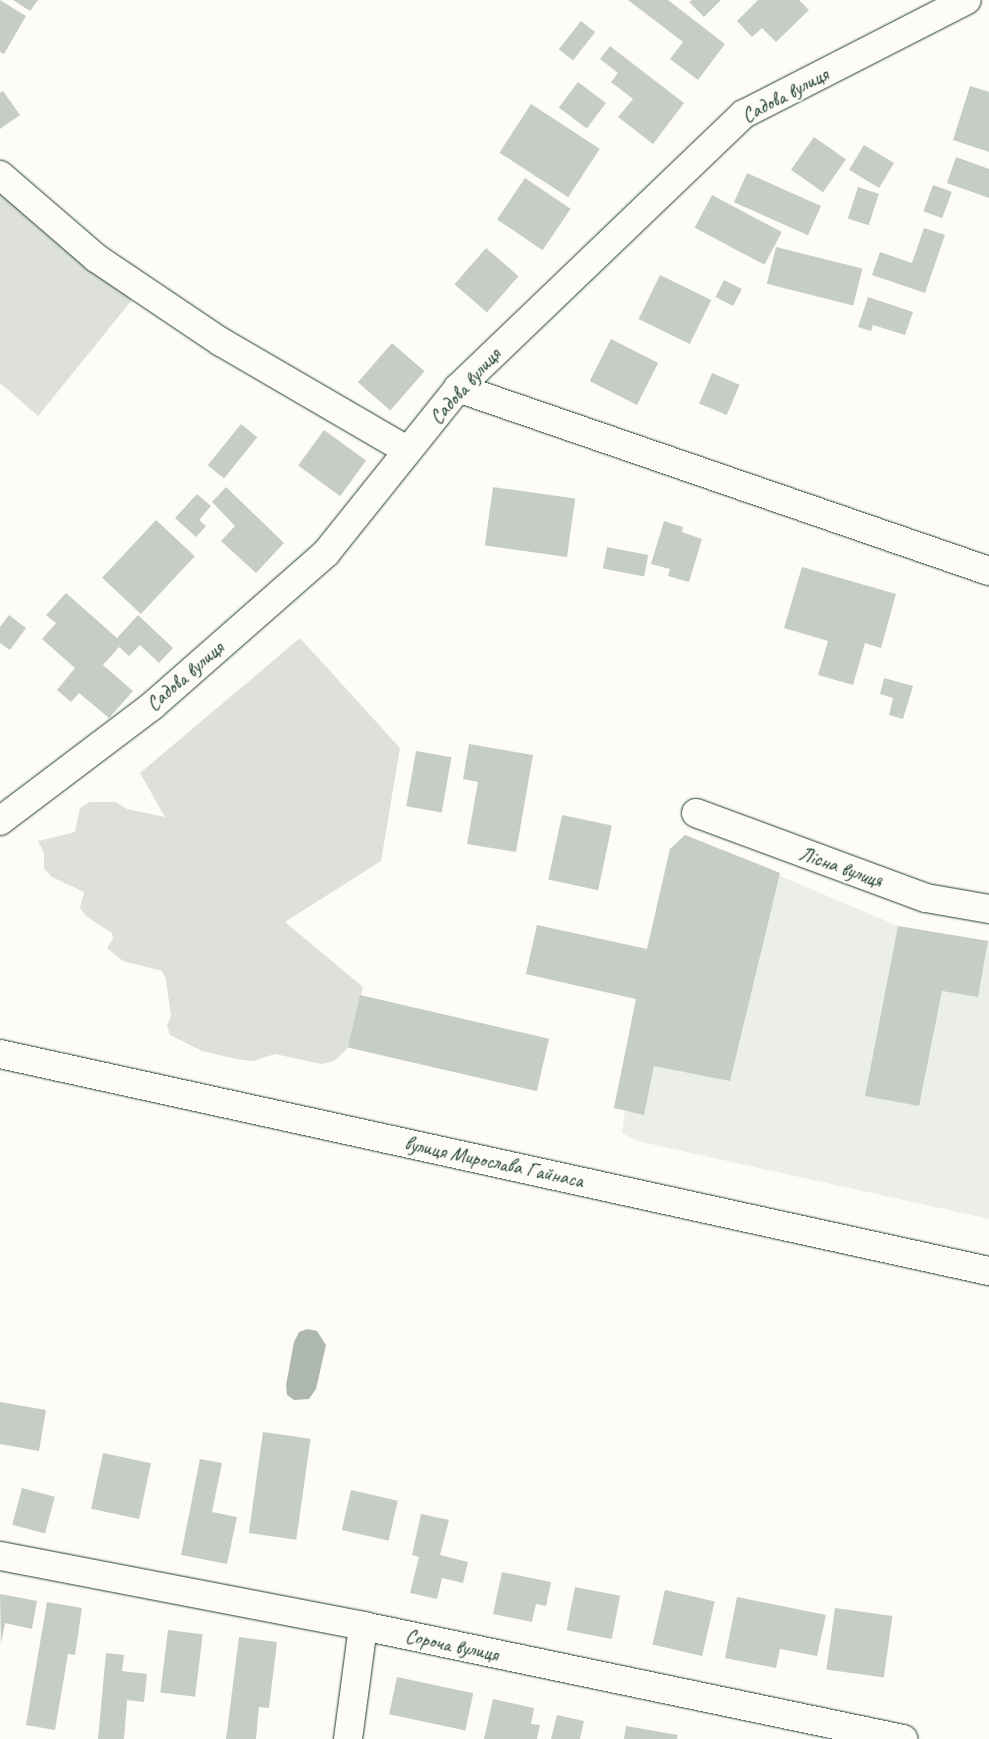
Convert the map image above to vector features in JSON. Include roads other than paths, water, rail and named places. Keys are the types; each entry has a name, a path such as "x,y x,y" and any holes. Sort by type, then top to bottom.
{"street":[{"name":"Садова вулиця","path":"0,821 152,706 326,553 458,388 744,114 966,0"},
{"path":"0,175 104,263 221,342 408,451"},
{"path":"458,388 989,571"},
{"name":"Лісна вулиця","path":"696,813 926,898 989,909"},
{"name":"вулиця Мирослава Гайнаса","path":"0,1054 989,1270"},
{"name":"Сороча вулиця","path":"0,1556 363,1626 903,1739"},
{"path":"348,1739 363,1626"}]}
